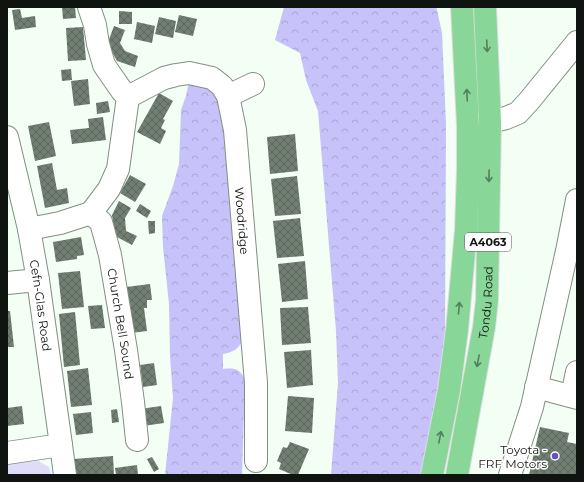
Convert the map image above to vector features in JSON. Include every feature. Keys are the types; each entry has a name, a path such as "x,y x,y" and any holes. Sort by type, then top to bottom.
{"main road":[{"name":"A4063","path":"432,475 449,390 457,330 466,230 468,126 462,7"},
{"name":"Tondu Road","path":"457,475 484,327 487,300 490,122 485,7"}],"street":[{"path":"28,229 60,223 91,213 109,189 118,169 128,97 104,65 98,44 96,25 89,7"},
{"path":"468,126 490,122 514,115 523,108 577,42"},
{"name":"Woodridge","path":"128,97 164,78 189,73 212,78 222,86 228,96 235,130 256,383 256,461"},
{"path":"228,96 253,84"},
{"name":"Cefn-Glas Road","path":"7,137 38,280 65,475"},
{"path":"510,475 532,407 577,200"},
{"name":"Church Bell Sound","path":"91,213 101,222 110,255 127,358 137,440"},
{"path":"7,283 38,280"},
{"path":"536,387 574,397 577,372"},
{"path":"7,453 61,445"}],"shaded area":[{"path":"38,461 49,467 51,475 7,475 7,464"}],"green space":[{"path":"284,7 436,7 437,10 442,33 446,124 445,339 436,406 421,475 331,475 338,383 336,331 318,111 306,80 300,53 275,40"},
{"path":"189,81 216,90 225,116 243,338 240,345 236,349 223,354 223,369 236,370 241,373 245,379 242,475 165,475 173,398 170,356 169,304 163,247 162,216 179,164 181,110"}],"building":[{"path":"62,7 75,7 76,18 63,19"},
{"path":"20,9 22,18 35,16 36,27 15,30 12,10"},
{"path":"119,11 132,12 132,24 119,24"},
{"path":"179,15 197,19 193,36 175,32"},
{"path":"159,17 176,21 173,38 155,34"},
{"path":"137,22 155,26 152,43 134,39"},
{"path":"114,26 125,30 120,43 125,51 138,56 135,67 117,61 109,46 108,42"},
{"path":"83,27 86,60 68,61 66,28"},
{"path":"71,69 72,80 62,81 61,70"},
{"path":"88,79 90,104 74,106 71,81"},
{"path":"159,93 173,101 163,119 165,120 161,128 166,131 160,144 137,132"},
{"path":"108,101 110,112 97,114 96,103"},
{"path":"103,117 106,140 72,144 70,130 89,128 88,119"},
{"path":"49,122 56,156 35,161 28,126"},
{"path":"295,134 298,171 270,174 267,137"},
{"path":"52,163 57,190 67,188 69,203 45,208 37,166"},
{"path":"130,175 146,184 135,202 120,193"},
{"path":"297,176 301,214 275,216 271,179"},
{"path":"119,201 131,208 125,218 126,231 137,236 132,245 115,236 112,215"},
{"path":"140,204 151,211 147,218 136,211"},
{"path":"300,218 304,256 277,258 273,221"},
{"path":"148,221 155,221 155,233 149,234"},
{"path":"81,237 84,255 77,256 77,259 56,262 53,242"},
{"path":"305,261 308,299 282,302 278,264"},
{"path":"80,271 84,307 62,309 58,273"},
{"path":"150,284 152,300 147,300 147,308 144,308 147,331 131,333 126,287"},
{"path":"102,305 105,328 91,329 88,306"},
{"path":"308,307 311,343 282,345 280,308"},
{"path":"7,311 10,311 14,347 7,347"},
{"path":"75,312 80,365 64,367 59,314"},
{"path":"311,350 313,385 287,388 284,352"},
{"path":"154,363 157,385 143,387 140,365"},
{"path":"88,368 92,405 71,407 67,371"},
{"path":"288,396 314,398 312,433 285,431"},
{"path":"22,406 24,424 7,426 7,408"},
{"path":"161,406 164,423 143,426 140,409"},
{"path":"117,409 119,422 112,423 111,410"},
{"path":"91,412 93,433 76,435 73,414"},
{"path":"540,427 569,433 567,442 577,444 577,475 529,475"},
{"path":"290,442 309,449 298,475 293,475 279,469 281,463 277,461 283,447 287,448"},
{"path":"113,456 114,475 75,475 74,459"},
{"path":"152,457 159,469 154,472 147,459"},
{"path":"137,465 138,475 116,475 115,468"}],"place":[{"name":"Toyota - FRF Motors","path":"555,456"}]}
